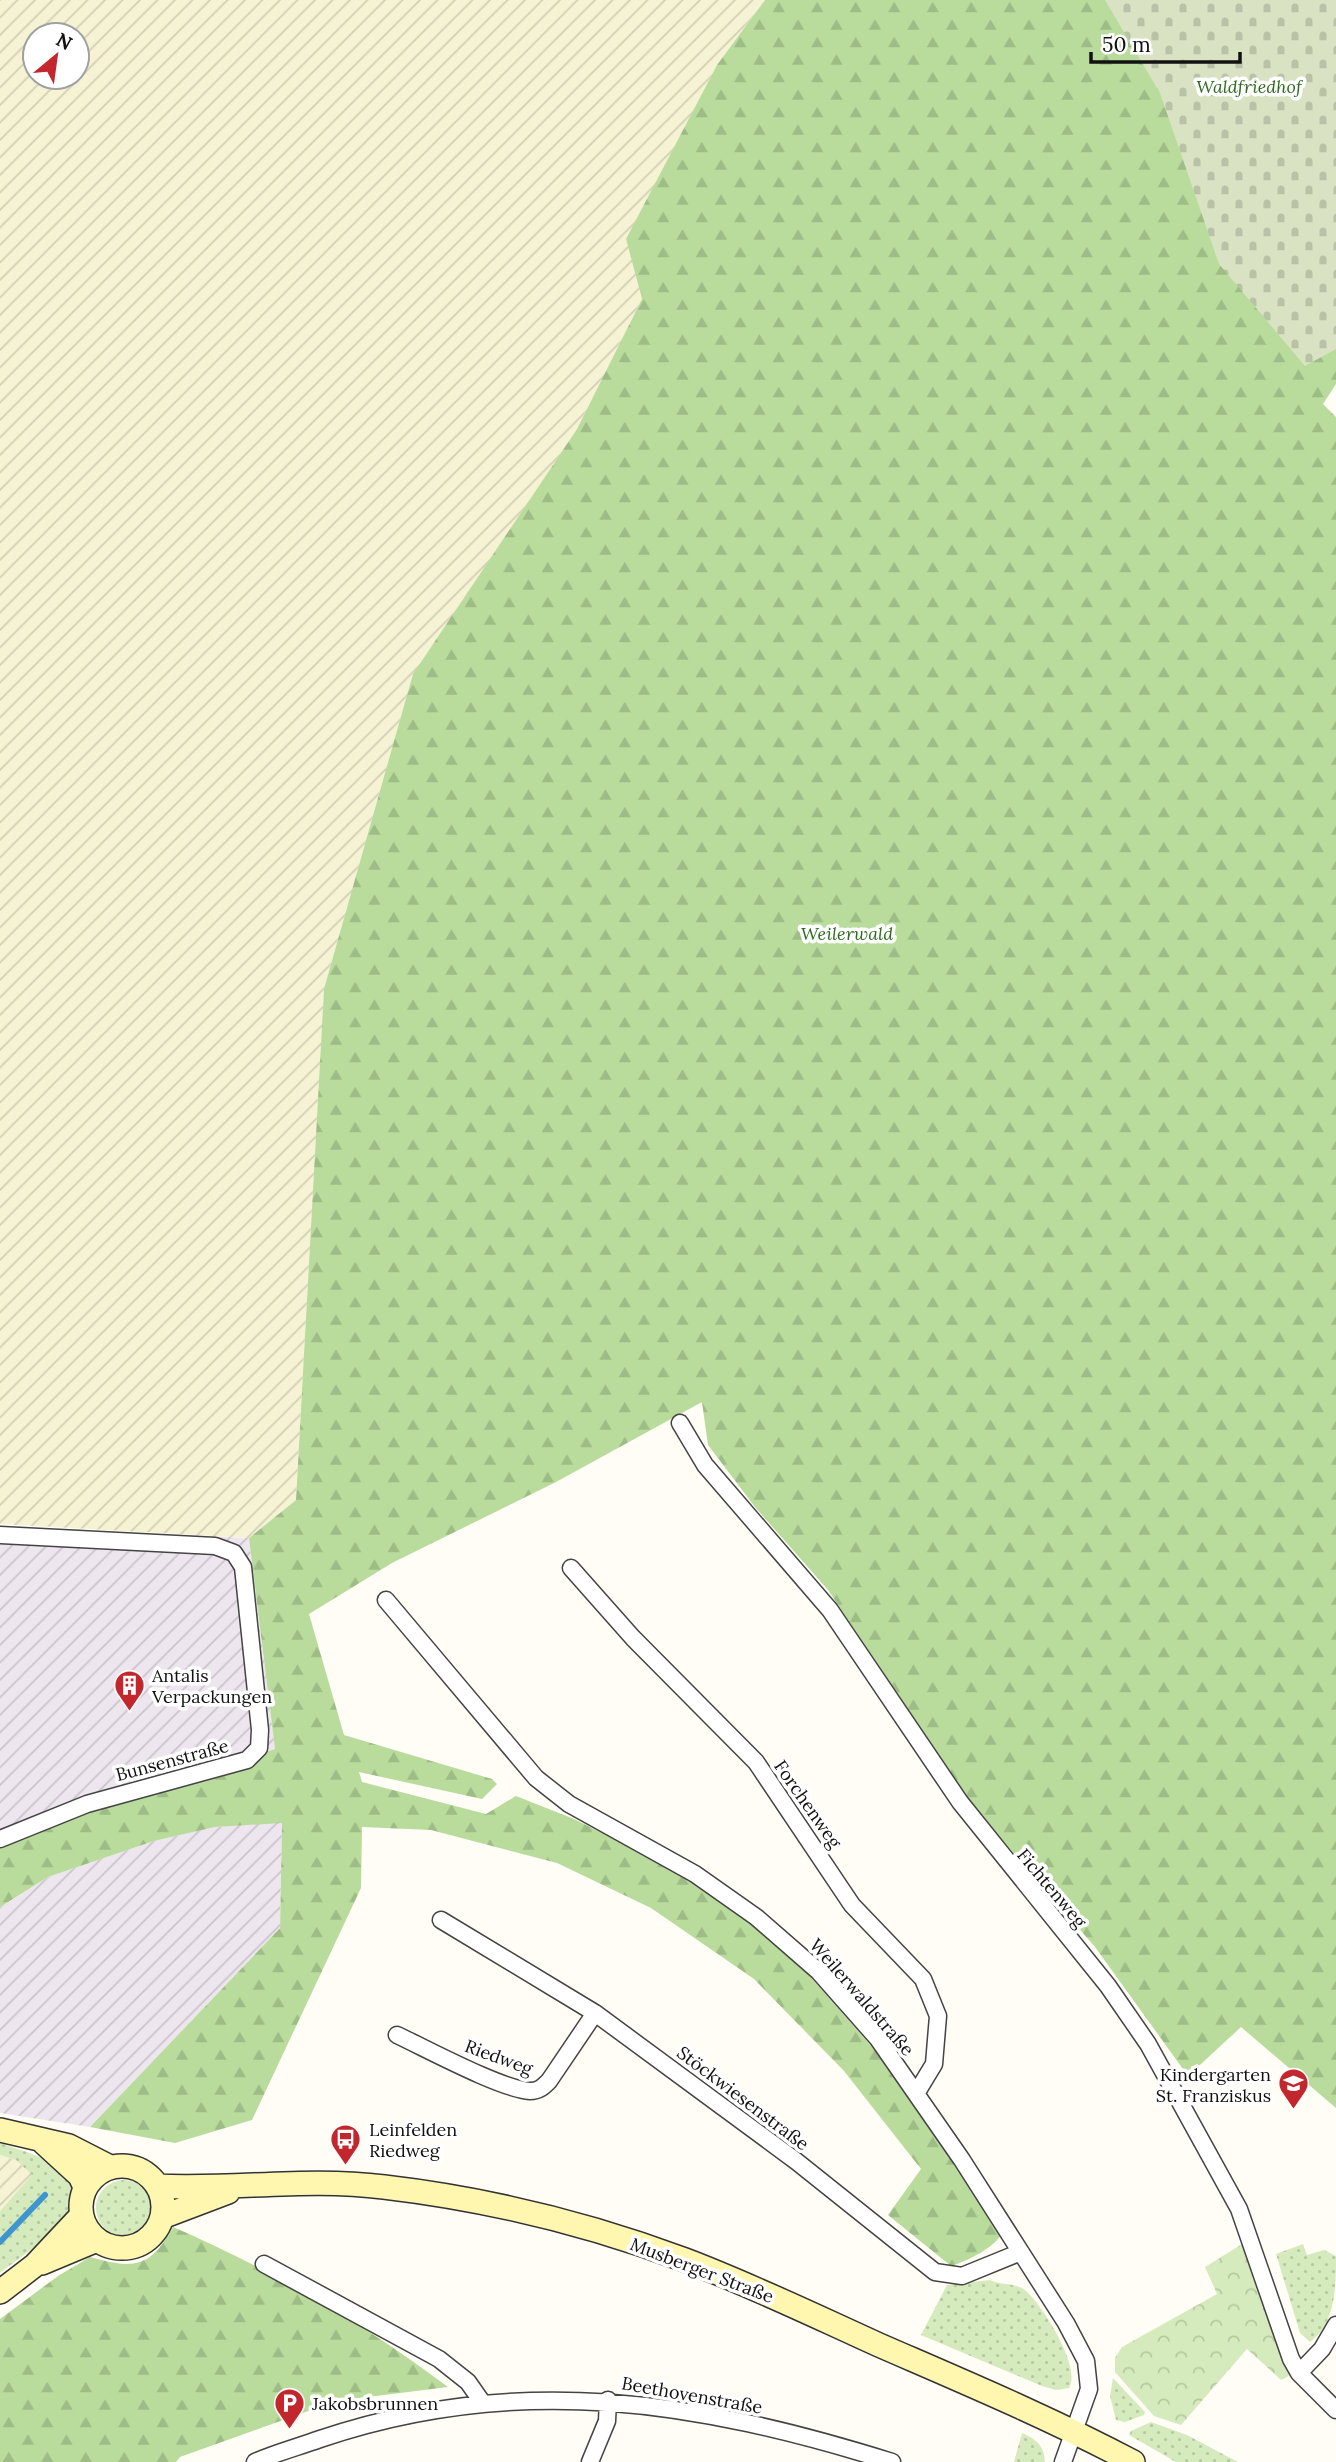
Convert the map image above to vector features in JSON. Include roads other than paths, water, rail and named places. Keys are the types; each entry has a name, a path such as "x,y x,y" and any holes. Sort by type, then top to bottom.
{"main road":[{"path":"0,2130 69,2146 110,2167 137,2168 157,2186 163,2200 162,2217 150,2238 133,2247 110,2247 97,2240 87,2229 81,2216 80,2201 85,2187 96,2175 110,2167"},
{"path":"42,2141 80,2176 85,2187"},
{"name":"Musberger Straße","path":"157,2186 243,2188 303,2182 384,2187 496,2206 587,2228 672,2256 748,2286 1074,2432 1133,2462"},
{"name":"Musberger Straße","path":"162,2217 243,2188"},
{"path":"0,2292 36,2265 81,2216"},
{"path":"36,2265 97,2240"}],"street":[{"name":"Fichtenweg","path":"680,1423 705,1465 830,1610 960,1802 1101,1977 1148,2044 1239,2209 1257,2255 1285,2346 1299,2373 1336,2410"},
{"name":"Bunsenstraße","path":"0,1535 215,1546 234,1553 243,1567 261,1730 259,1748 247,1760 87,1804 0,1839"},
{"name":"Forchenweg","path":"571,1568 633,1639 755,1762 852,1905 923,1979 939,2015 934,2064 917,2092"},
{"name":"Weilerwaldstraße","path":"386,1600 536,1778 569,1804 695,1874 783,1938 857,2014 917,2092 1021,2252 1086,2361 1089,2389 1074,2432"},
{"name":"Stöckwiesenstraße","path":"442,1920 595,2013 796,2161 935,2272 962,2276 1021,2252"},
{"name":"Riedweg","path":"397,2035 497,2080 529,2091 540,2089 549,2081 595,2013"},
{"path":"264,2264 439,2359 463,2377 482,2402"},
{"path":"1299,2373 1322,2349 1336,2325"},
{"path":"590,2462 607,2421 608,2400"},
{"name":"Beethovenstraße","path":"255,2462 360,2426 411,2413 482,2402 608,2400 739,2421 891,2462"},
{"path":"1063,2462 1074,2432"}],"waterway":[{"path":"0,2242 45,2195"}],"place":[{"name":"Antalis Verpackungen","path":"129,1712"},
{"name":"Kindergarten St. Franziskus","path":"1294,2111"},
{"name":"Leinfelden Riedweg","path":"346,2166"},
{"name":"Jakobsbrunnen","path":"289,2430"}],"park label":[{"name":"Waldfriedhof","path":"1249,86"},
{"name":"Weilerwald","path":"847,933"}]}
